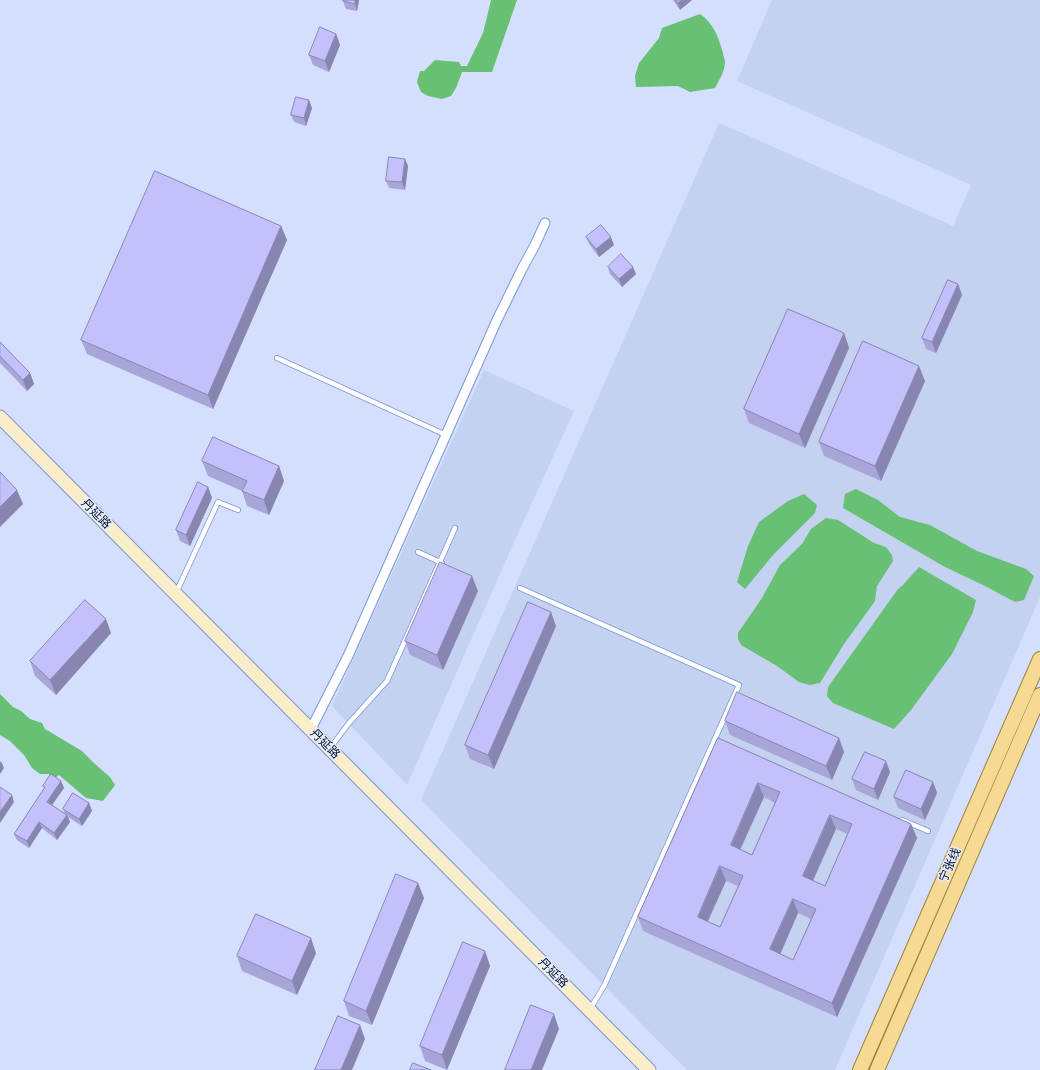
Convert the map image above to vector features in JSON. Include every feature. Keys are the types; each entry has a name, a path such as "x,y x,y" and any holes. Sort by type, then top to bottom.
{"main road":[{"name":"丹延路","path":"0,417 649,1070"},
{"name":"宁张线","path":"860,1070 1040,659"},
{"name":"宁张线","path":"877,1070 1040,694"}],"street":[{"path":"311,729 348,656 497,320 545,223"}],"lane":[{"path":"277,358 446,435"},
{"path":"175,594 218,502 238,510"},
{"path":"330,749 349,723 387,681 455,528"},
{"path":"418,552 447,565"},
{"path":"520,588 739,685 604,986 590,1010"},
{"path":"714,739 722,742"},
{"path":"899,819 928,831"}],"shaded area":[{"path":"491,0 517,0 492,72 462,72 456,88 451,96 442,99 428,96 421,92 417,82 420,71 424,71 435,60 459,62 461,66 467,66 483,33"},
{"path":"772,0 1040,0 1040,597 835,1070 687,1070 421,800 719,123 953,226 971,185 737,81"},
{"path":"700,14 709,22 715,31 725,60 723,72 715,88 690,92 678,86 636,87 635,76 639,63 659,38 662,28"},
{"path":"484,370 574,411 515,540 407,785 332,706"},
{"path":"856,489 878,500 900,517 930,525 977,551 1026,569 1034,576 1024,600 1015,602 945,567 843,508 845,494"},
{"path":"804,494 817,505 815,513 773,555 745,589 737,582 748,546 759,522 788,501"},
{"path":"826,518 838,520 874,543 886,547 892,555 893,561 877,586 875,601 844,644 820,683 810,685 799,682 777,666 741,645 738,639 738,633 762,598 780,565 802,544 811,529"},
{"path":"919,567 976,600 973,612 952,654 911,710 894,729 833,703 827,696 828,687 898,589"},
{"path":"0,694 13,707 21,711 30,719 42,723 45,729 82,751 110,777 115,785 103,801 86,798 59,775 55,778 49,774 40,774 32,768 24,755 10,741 0,735"}],"building":[{"path":"355,0 355,4 343,1"},
{"path":"320,27 336,34 325,61 309,55"},
{"path":"296,97 309,100 304,118 291,115"},
{"path":"389,157 405,159 402,182 386,181"},
{"path":"155,171 281,226 208,395 81,340"},
{"path":"601,225 611,237 596,249 586,237"},
{"path":"621,254 633,267 619,279 608,267"},
{"path":"948,280 958,284 932,342 922,338"},
{"path":"788,309 844,333 799,434 744,409"},
{"path":"863,341 919,366 875,466 819,442"},
{"path":"0,342 30,373 23,380 0,356"},
{"path":"213,437 279,466 264,500 242,491 247,481 202,461"},
{"path":"0,472 17,490 0,507"},
{"path":"198,482 208,487 186,535 176,530"},
{"path":"440,562 472,576 437,655 405,641"},
{"path":"85,600 106,619 50,680 30,661"},
{"path":"528,602 551,612 488,755 465,745"},
{"path":"737,692 839,738 826,766 725,721"},
{"path":"718,738 911,824 832,1003 638,917","holes":["758,783 780,792 752,855 731,845","830,815 852,824 825,886 803,876","720,866 743,876 720,927 698,917","793,899 816,909 793,960 770,949"]},
{"path":"865,752 886,761 874,789 852,779"},
{"path":"906,770 933,782 921,809 894,797"},
{"path":"51,774 61,781 47,802 67,815 54,833 39,822 27,841 14,834 45,787 43,786"},
{"path":"0,787 12,795 0,812"},
{"path":"73,793 89,803 79,819 63,809"},
{"path":"396,874 418,883 366,1011 344,1001"},
{"path":"256,914 311,938 292,981 237,956"},
{"path":"463,942 485,951 442,1055 420,1046"},
{"path":"531,1005 554,1014 531,1070 505,1070"},
{"path":"338,1016 360,1025 341,1070 315,1070"},
{"path":"413,1063 431,1070 410,1070"}]}
